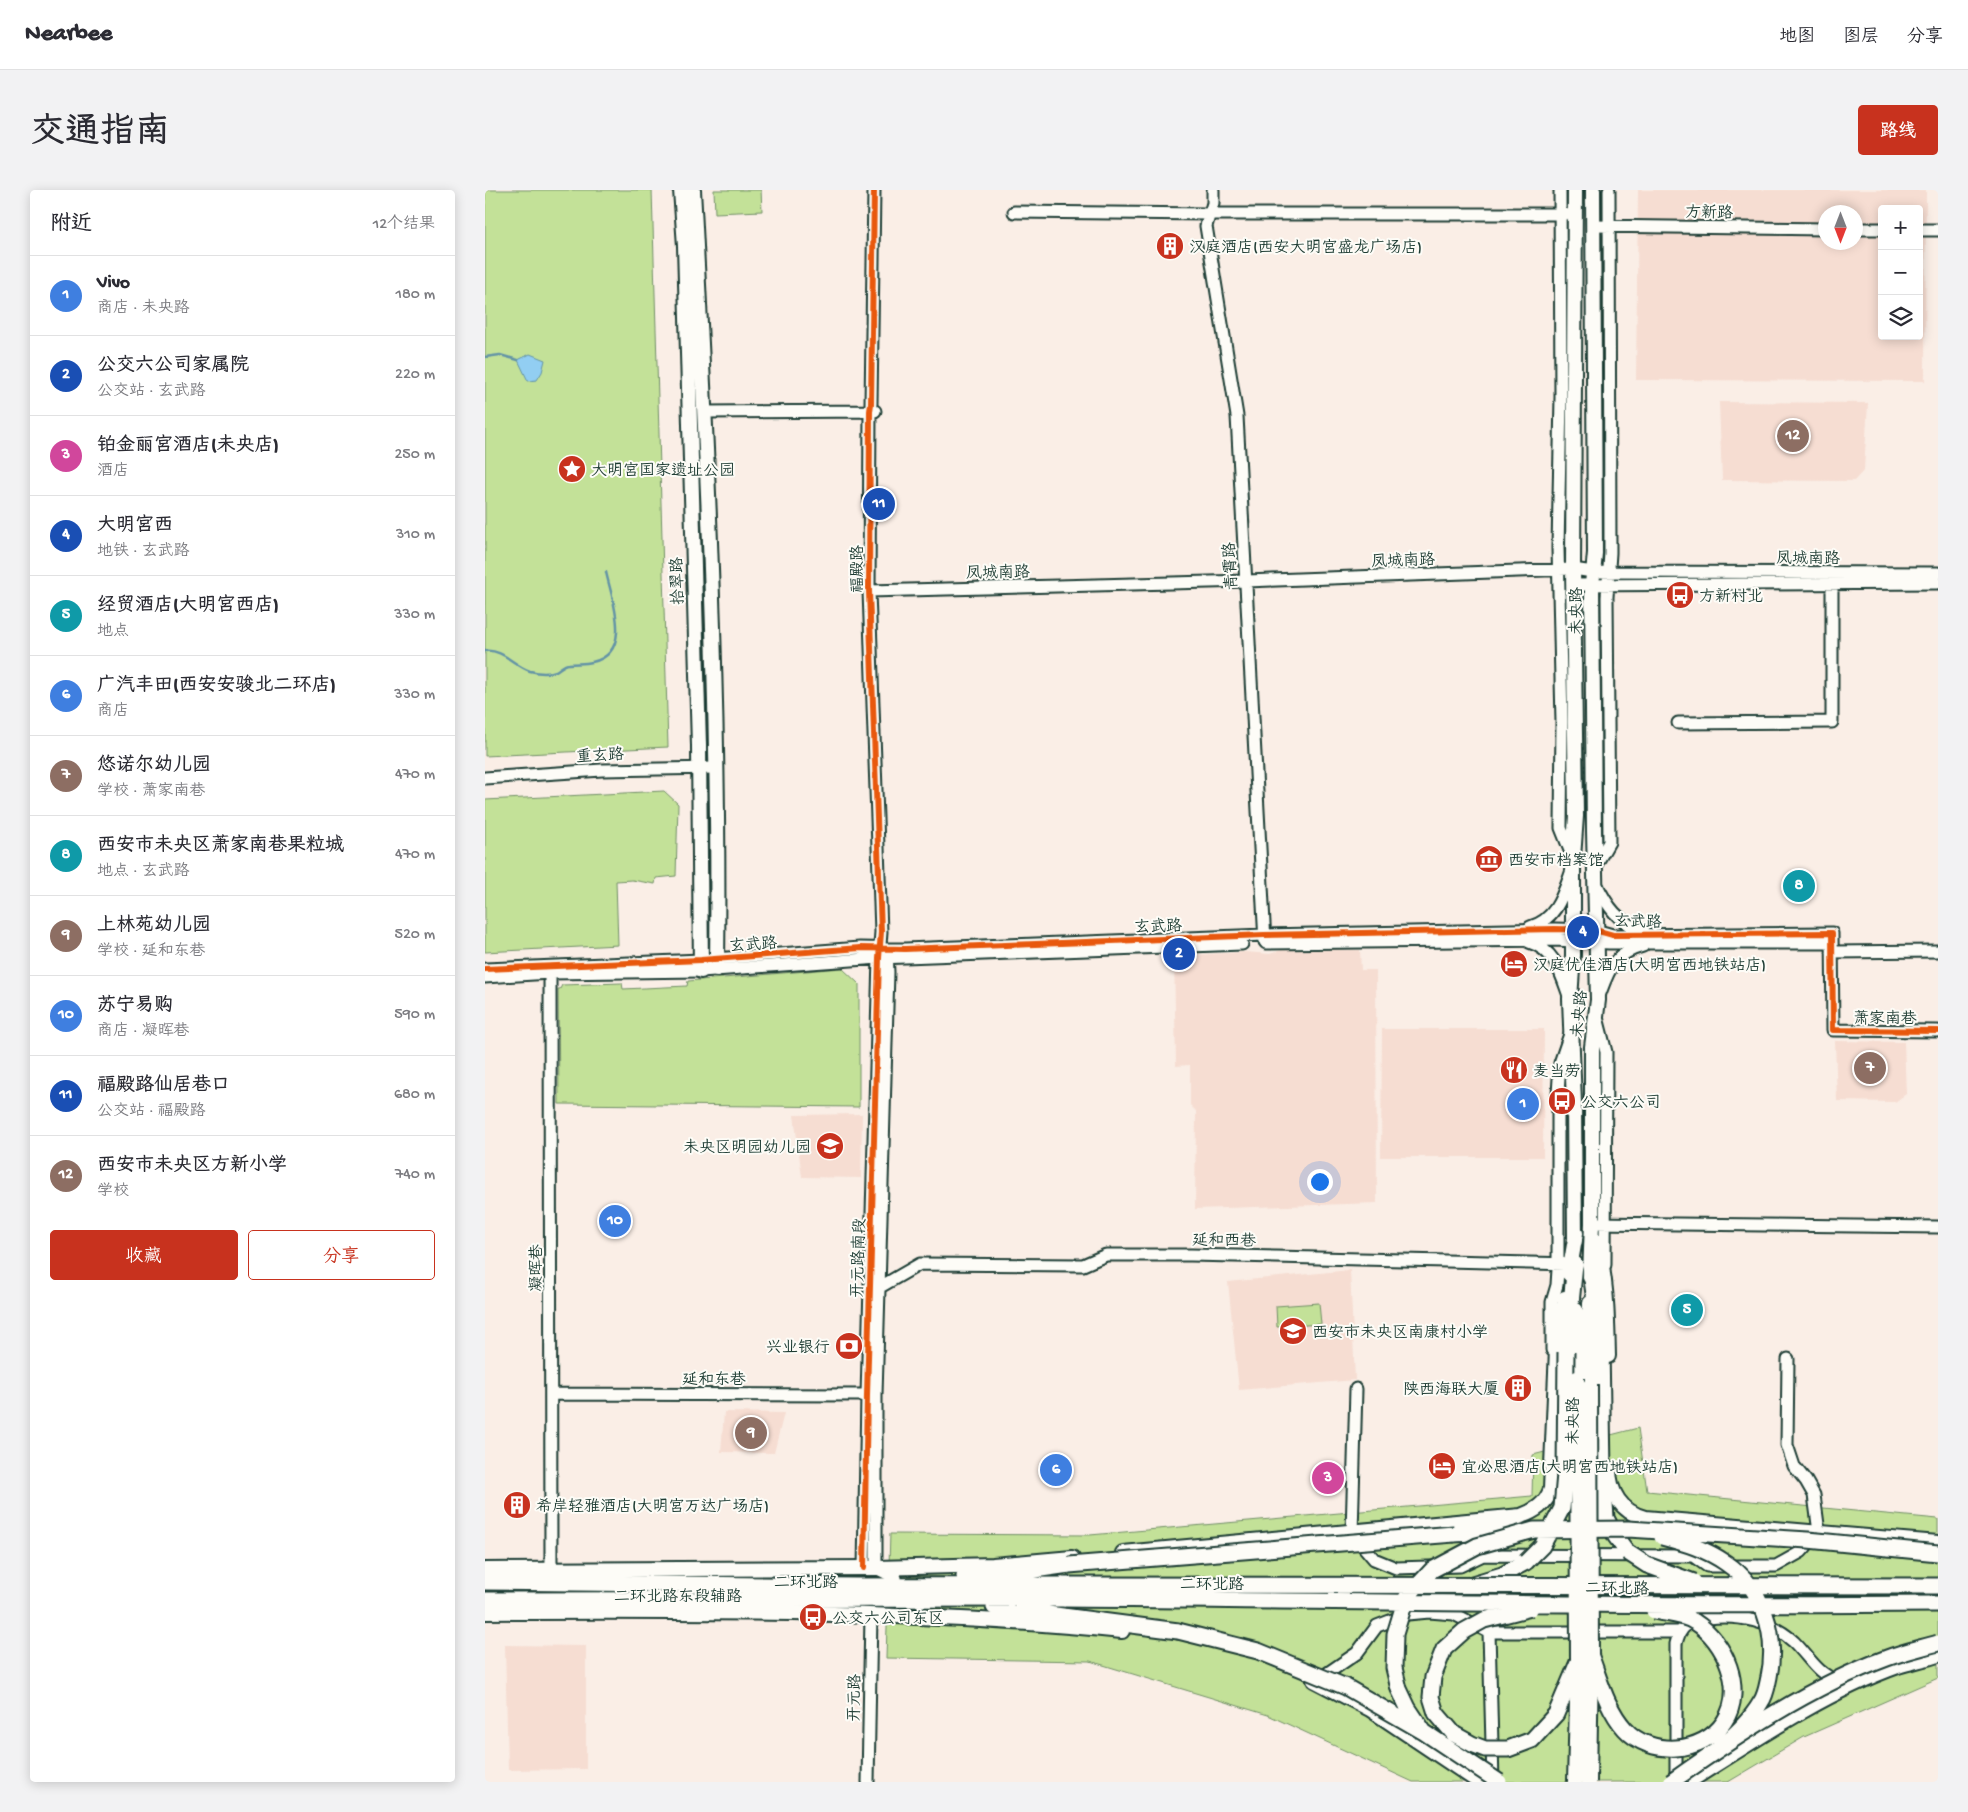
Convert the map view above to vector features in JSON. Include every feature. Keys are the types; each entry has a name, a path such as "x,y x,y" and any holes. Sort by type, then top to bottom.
{"highway":[{"path":"1463,1587 1502,1575 1526,1562 1542,1546 1562,1508 1565,1474 1568,1264"},
{"path":"1590,1265 1601,1345 1603,1473 1607,1518 1616,1537 1627,1552 1634,1557 1665,1573 1710,1586"},
{"path":"1628,1529 1696,1547 1719,1558 1739,1574 1758,1599 1765,1612 1769,1623 1773,1650 1773,1662 1767,1690 1752,1715 1717,1750"},
{"path":"857,1586 896,1578 923,1579 1013,1573 1069,1565 1485,1532 1534,1530 1628,1529 1798,1540 1938,1553"},
{"path":"1424,1732 1407,1708 1399,1689 1394,1668 1395,1634 1406,1598 1432,1570 1477,1546 1534,1530"},
{"name":"二环北路","path":"485,1582 857,1586 1628,1605 1938,1604"},
{"name":"二环北路","path":"485,1600 935,1599 1064,1592 1463,1587 1938,1586"},
{"path":"935,1599 1178,1631 1258,1651 1346,1687 1424,1732 1499,1782"},
{"path":"1551,1603 1484,1620 1463,1631 1444,1649 1433,1677 1431,1697 1436,1713 1454,1734 1485,1749 1508,1749 1533,1740 1556,1714 1585,1659"},
{"path":"1585,1659 1612,1712 1626,1730 1647,1746 1670,1749 1703,1742 1724,1722 1732,1703 1732,1676 1723,1650 1708,1632 1693,1621 1628,1605"},
{"path":"1671,1782 1717,1750 1807,1695 1887,1658 1938,1643"}],"main road":[{"name":"拾翠路","path":"681,190 685,246 699,768 701,966"},
{"path":"693,190 705,412 716,768 717,964"},
{"name":"未央路","path":"1575,190 1573,585 1576,816 1570,1000 1576,1160 1576,1233 1568,1264 1577,1378 1589,1782"},
{"name":"未央路","path":"1575,1782 1585,1659 1590,1385 1590,1265 1597,1226 1592,1170 1592,1047 1598,1000 1595,875 1593,578 1595,553 1593,190"},
{"path":"1597,1226 1607,1310 1609,1475 1614,1494 1619,1502 1631,1513 1645,1518 1938,1543"},
{"name":"二环北路东段辅路","path":"485,1570 870,1568 993,1565 1521,1516 1538,1508 1546,1501 1552,1483 1557,1349 1568,1264"},
{"name":"二环北路东段辅路","path":"485,1612 871,1615 1067,1625 1164,1635 1219,1646 1271,1662 1315,1681 1370,1709 1479,1782"},
{"path":"1688,1782 1771,1731 1850,1687 1899,1666 1938,1655"}],"street":[{"name":"福殿路","path":"874,190 871,591 884,954"},
{"name":"青霄路","path":"1213,190 1213,203 1206,226 1237,416 1265,939"},
{"path":"1511,930 1538,925 1546,920 1561,901 1573,864 1561,828 1562,722 1558,570 1561,397 1560,190"},
{"path":"1609,190 1609,842 1595,875 1610,908 1621,921 1656,939"},
{"path":"1013,212 1575,214"},
{"name":"方新路","path":"1593,226 1818,229"},
{"path":"1863,229 1878,230"},
{"path":"1923,230 1938,230"},
{"path":"705,412 872,408"},
{"name":"凤城南路","path":"871,591 1247,581 1573,569 1608,584 1938,583"},
{"name":"凤城南路","path":"1573,585 1609,572 1938,573"},
{"path":"1678,723 1832,722 1831,583"},
{"name":"重玄路","path":"485,778 602,770 716,768"},
{"name":"玄武路","path":"485,969 701,966 884,954 1511,930 1656,939 1832,943 1938,951"},
{"name":"玄武路","path":"1265,939 1517,940 1573,935"},
{"path":"1598,1000 1615,961 1634,948 1656,939"},
{"path":"1517,940 1530,942 1547,951 1558,966 1570,1000"},
{"name":"萧家南巷","path":"1832,943 1833,1030 1938,1030"},
{"name":"开元路南段","path":"871,1395 879,1287 884,954"},
{"name":"开元路南段","path":"870,1568 871,1395 884,954"},
{"name":"玄武路","path":"485,977 550,969"},
{"name":"凝晖巷","path":"550,969 551,1571"},
{"path":"1597,1017 1606,1052 1606,1149 1597,1226 1938,1227"},
{"path":"1568,1264 1558,1134 1560,1063 1571,1030"},
{"path":"1558,1134 1576,1160"},
{"path":"1592,1170 1606,1149"},
{"name":"延和西巷","path":"879,1287 920,1264 1083,1264 1106,1255 1191,1255 1568,1264"},
{"path":"1356,1389 1352,1533 1374,1559 1396,1568 1460,1566 1483,1555 1693,1556 1707,1566 1776,1566 1801,1552 1819,1532 1814,1495 1794,1466 1787,1445 1788,1359"},
{"name":"延和东巷","path":"551,1394 871,1395"},
{"path":"870,1568 896,1578"},
{"path":"1315,1681 1357,1653 1377,1626 1408,1614 1429,1612 1454,1614 1489,1632 1679,1632 1691,1623 1716,1617 1747,1619 1784,1634 1794,1642 1812,1665 1828,1677 1850,1687"},
{"name":"开元路","path":"868,1782 871,1615"},
{"path":"1489,1632 1493,1782"},
{"path":"1676,1782 1676,1644 1679,1632"}],"shaded area":[{"path":"1638,190 1926,190 1925,381 1636,380"},
{"path":"1719,402 1868,403 1864,470 1854,481 1722,480"},
{"path":"1281,950 1360,950 1361,970 1376,970 1377,1203 1195,1209 1196,1111 1190,1105 1190,1065 1176,1066 1174,956 1245,952 1270,954"},
{"path":"1382,1029 1544,1029 1543,1157 1381,1157"},
{"path":"1835,1041 1904,1042 1906,1094 1895,1102 1837,1101"},
{"name":"未央区明园幼儿园","path":"862,1114 861,1178 802,1177 794,1115"},
{"name":"西安市未央区南康村小学","path":"1350,1270 1355,1380 1239,1390 1228,1282"},
{"path":"724,1412 784,1413 774,1453 721,1452"},
{"path":"505,1645 586,1646 586,1769 508,1770"}],"green space":[{"name":"大明宫国家遗址公园","path":"485,190 652,190 668,747 485,756"},
{"path":"714,190 761,190 762,211 715,213"},
{"path":"664,791 678,804 676,876 656,878 655,884 632,880 616,881 618,945 485,952 485,800"},
{"path":"842,968 859,984 859,1107 559,1104 558,989 562,985 622,983 623,989 687,986 688,981"},
{"path":"1319,1303 1321,1324 1277,1327 1276,1306"},
{"path":"1638,1428 1647,1491 1938,1519 1938,1678 1804,1737 1728,1782 1413,1782 1268,1715 1090,1661 886,1658 890,1534 1090,1535 1532,1496 1533,1455"}],"water":[{"path":"530,354 545,360 542,372 537,380 528,381 518,360"}],"waterway":[{"path":"485,357 500,355 518,360"},
{"path":"485,651 497,652 530,671 543,673 556,671 567,664 589,663 605,657 613,648 617,624 606,572"}],"cycle path":[{"path":"864,1568 867,1395 881,932 869,591 874,190"},
{"path":"485,969 701,960 860,948 905,949 1264,935 1555,929 1595,930 1613,935 1832,933 1833,1030 1938,1031"}],"place":[{"name":"汉庭酒店(西安大明宫盛龙广场店)","path":"1170,246"},
{"name":"西安市未央区方新小学","path":"1793,436"},
{"name":"大明宫国家遗址公园","path":"572,469"},
{"name":"福殿路仙居巷口","path":"879,504"},
{"name":"方新村北","path":"1680,595"},
{"name":"西安市档案馆","path":"1489,859"},
{"name":"西安市未央区萧家南巷果粒城","path":"1799,886"},
{"name":"大明宫西","path":"1583,932"},
{"name":"公交六公司家属院","path":"1179,954"},
{"name":"汉庭优佳酒店(大明宫西地铁站店)","path":"1514,964"},
{"name":"悠诺尔幼儿园","path":"1870,1068"},
{"name":"麦当劳","path":"1514,1070"},
{"name":"公交六公司","path":"1562,1101"},
{"name":"Vivo","path":"1523,1104"},
{"name":"未央区明园幼儿园","path":"830,1146"},
{"name":"苏宁易购","path":"615,1221"},
{"name":"经贸酒店(大明宫西店)","path":"1687,1310"},
{"name":"西安市未央区南康村小学","path":"1293,1331"},
{"name":"兴业银行","path":"849,1346"},
{"name":"陕西海联大厦","path":"1518,1388"},
{"name":"上林苑幼儿园","path":"751,1433"},
{"name":"宜必思酒店(大明宫西地铁站店)","path":"1442,1466"},
{"name":"广汽丰田(西安安骏北二环店)","path":"1056,1470"},
{"name":"铂金丽宫酒店(未央店)","path":"1328,1478"},
{"name":"希岸轻雅酒店(大明宫万达广场店)","path":"517,1505"},
{"name":"公交六公司东区","path":"813,1617"}]}
